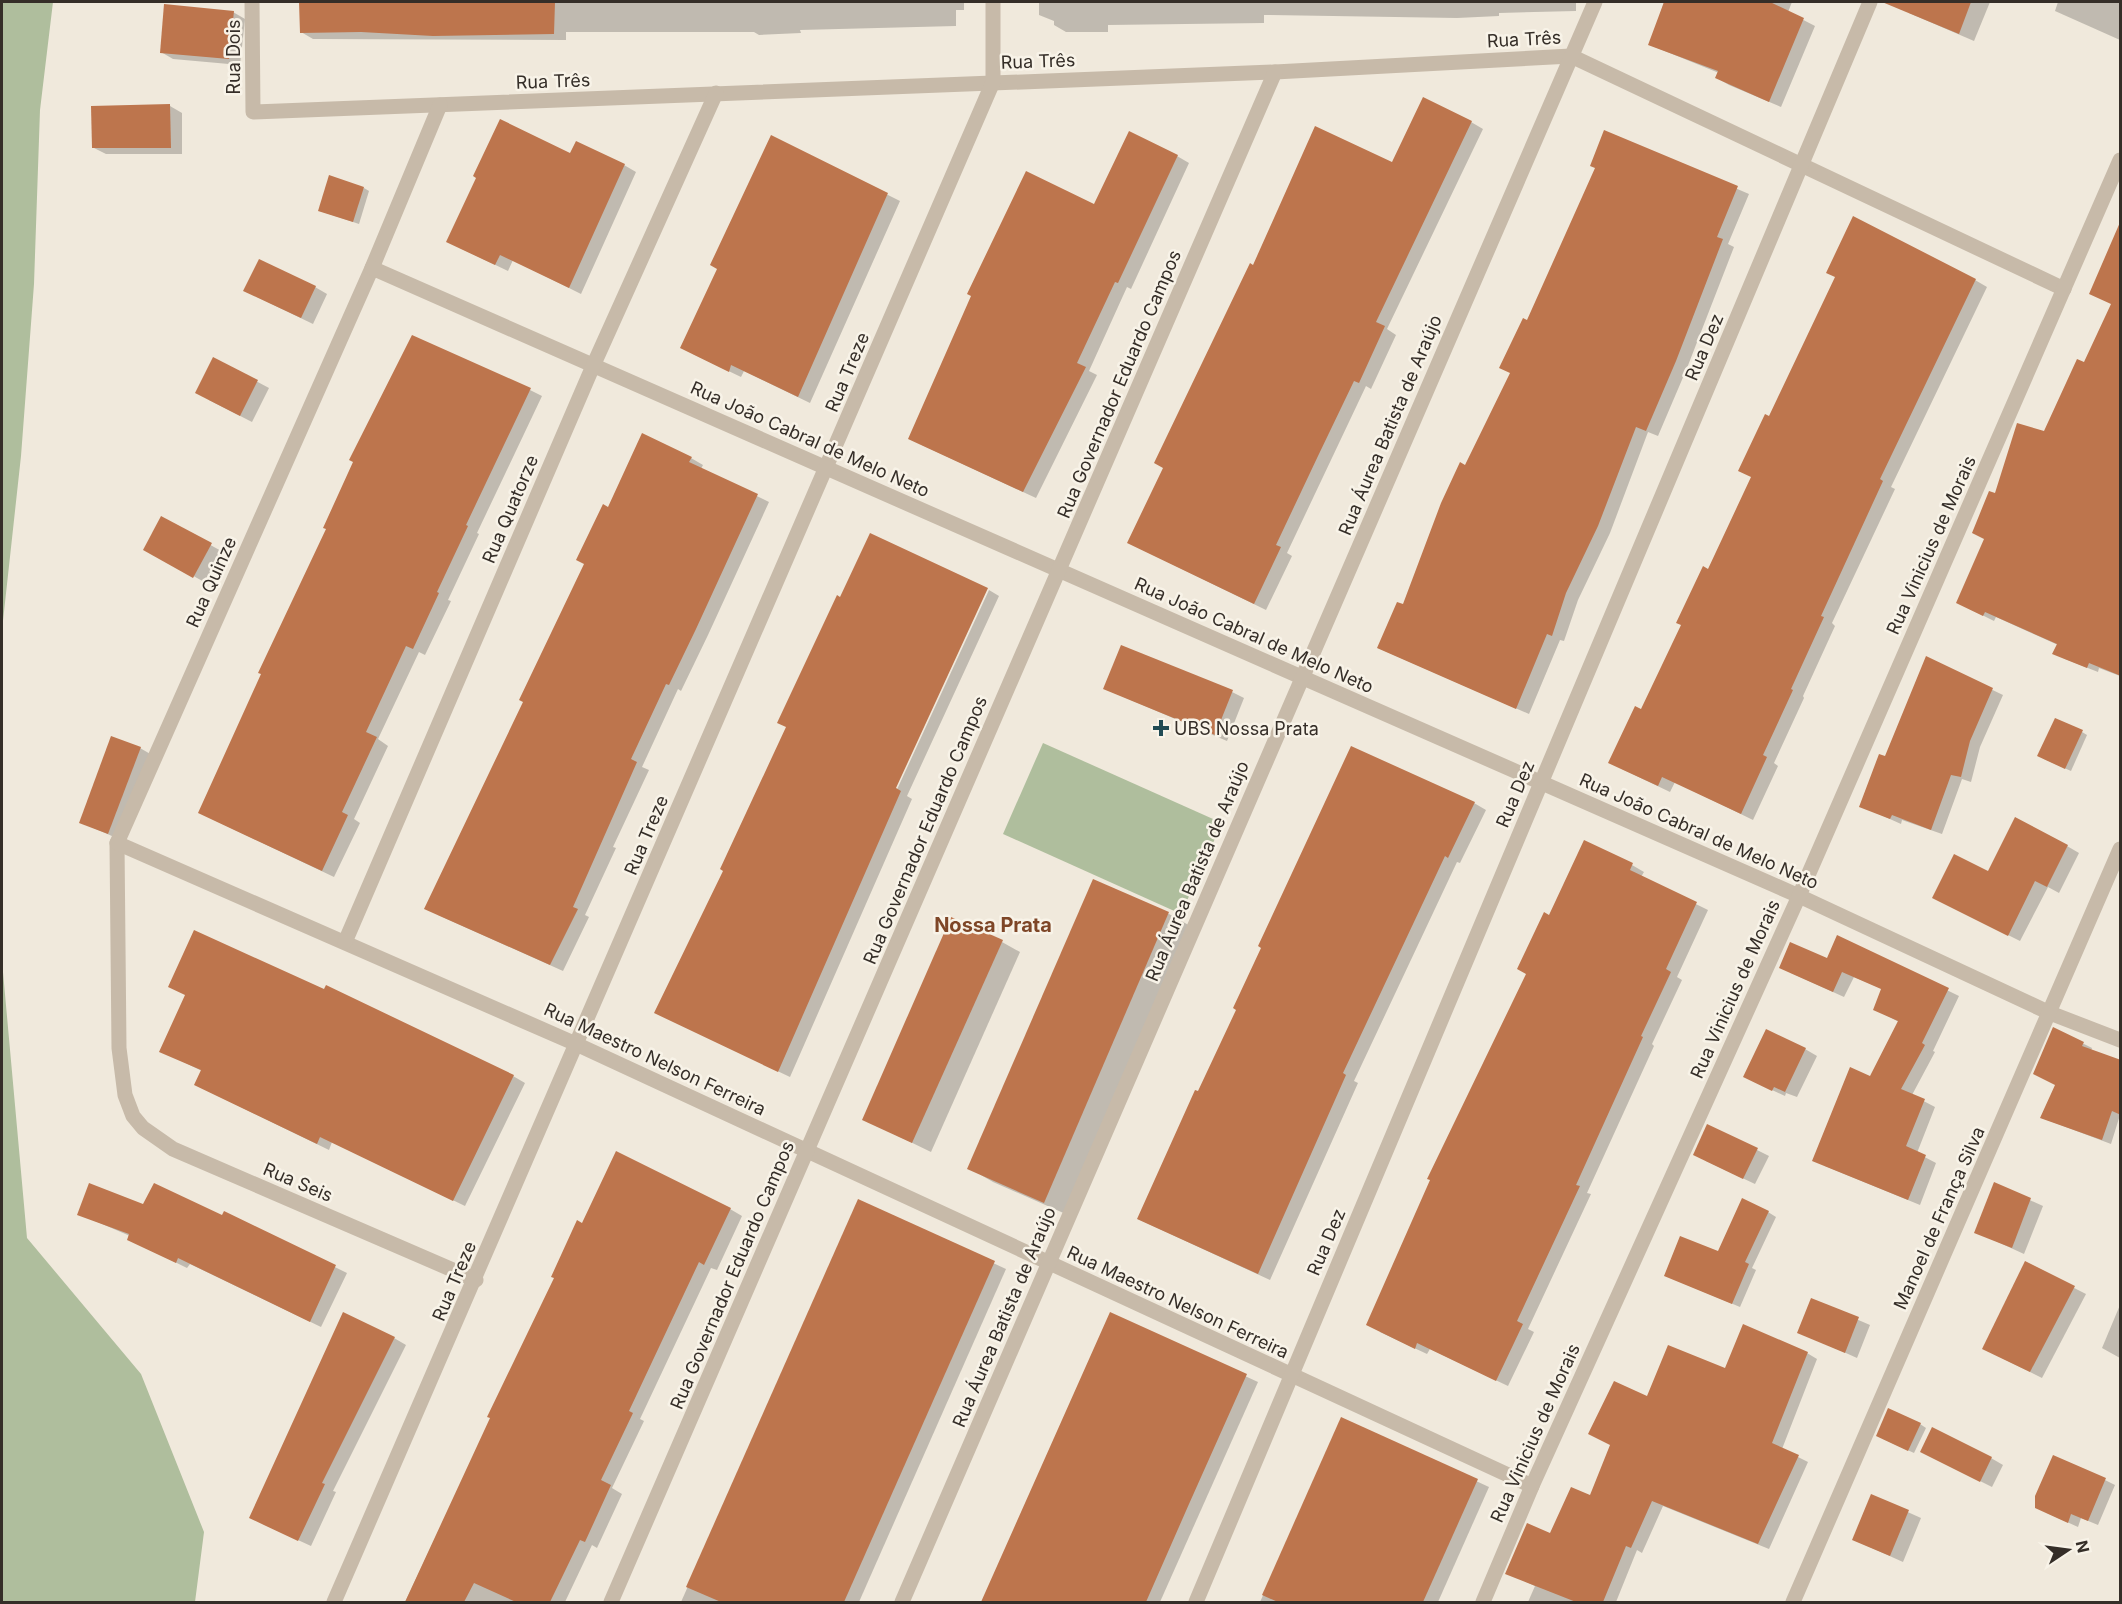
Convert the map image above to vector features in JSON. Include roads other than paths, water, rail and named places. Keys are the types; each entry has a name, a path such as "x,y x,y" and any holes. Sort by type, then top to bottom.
{"street":[{"name":"Rua Dois","path":"252,2 253,112"},
{"path":"993,2 993,82"},
{"name":"Rua Áurea Batista de Araújo","path":"902,1602 1595,2"},
{"name":"Rua Dez","path":"1196,1602 1870,2"},
{"name":"Rua Três","path":"253,112 1275,72 1571,56 2064,289"},
{"name":"Rua Governador Eduardo Campos","path":"611,1602 1275,72"},
{"name":"Rua Treze","path":"334,1602 476,1280 993,82"},
{"name":"Rua Quatorze","path":"345,942 593,366 716,93"},
{"name":"Rua Quinze","path":"125,1095 119,1048 117,843 372,268 440,105"},
{"name":"Rua Vinicius de Morais","path":"1483,1602 1532,1486 1799,896 2121,160"},
{"name":"Rua João Cabral de Melo Neto","path":"372,268 1799,896 2050,1013 2121,1040"},
{"name":"Rua Maestro Nelson Ferreira","path":"117,843 576,1044 1532,1486"},
{"name":"Manoel de França Silva","path":"1793,1602 2121,849"},
{"name":"Rua Seis","path":"125,1095 133,1116 143,1128 173,1149 476,1280"}],"place":[{"name":"UBS Nossa Prata","path":"1161,728"}],"district":[{"name":"Nossa Prata","path":"993,925"}]}
